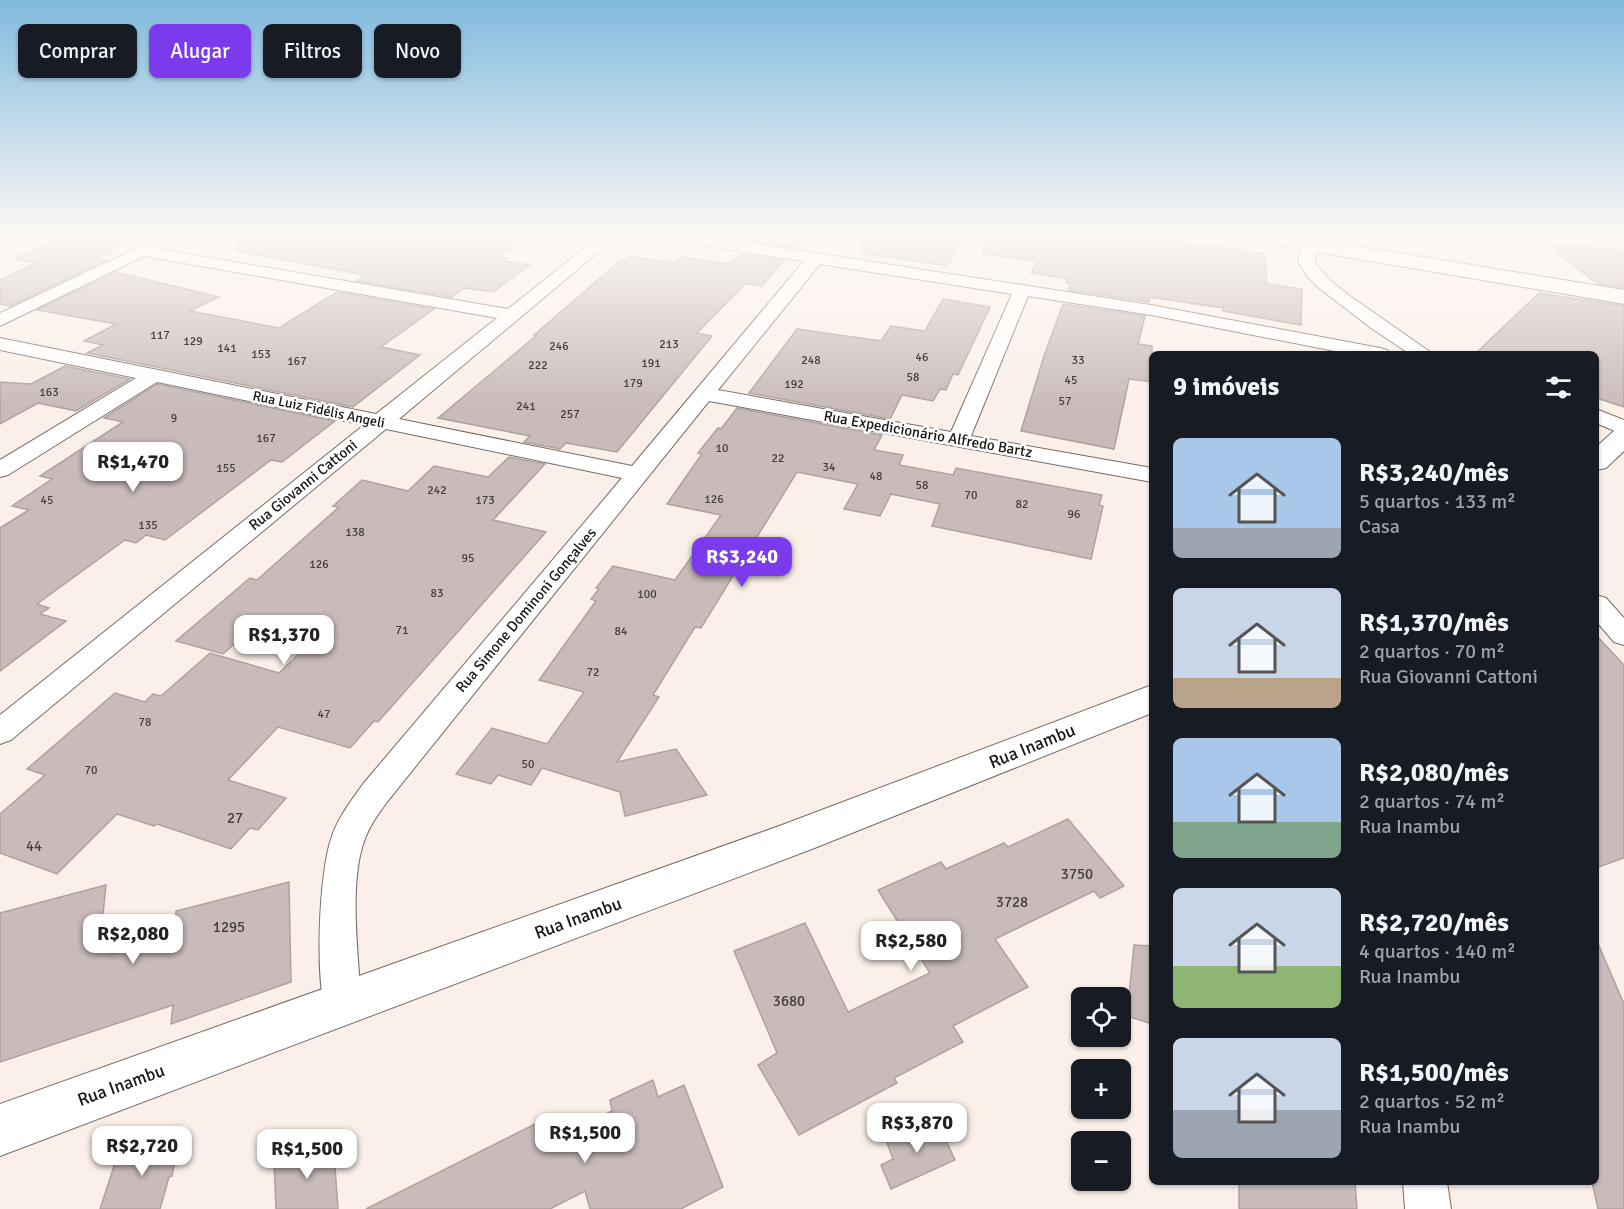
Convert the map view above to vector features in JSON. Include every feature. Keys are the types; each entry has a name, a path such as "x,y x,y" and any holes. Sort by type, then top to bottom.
{"street":[{"path":"0,320 53,294"},
{"path":"393,294 512,315"},
{"name":"Rua Giovanni Cattoni","path":"0,732 537,294"},
{"name":"Rua Simone Dominoni Gonçalves","path":"342,1004 340,874 348,839 360,814 786,294"},
{"path":"958,440 1020,294"},
{"path":"1048,294 1267,331 1365,351"},
{"path":"1338,294 1419,351"},
{"path":"1608,294 1624,297"},
{"path":"1266,351 1267,331"},
{"name":"Rua Luiz Fidélis Angeli","path":"0,344 638,474"},
{"path":"0,470 155,375"},
{"name":"Rua Expedicionário Alfredo Bartz","path":"704,394 1149,474"},
{"path":"1599,416 1624,428"},
{"path":"1599,459 1624,436"},
{"path":"1599,607 1624,635"},
{"name":"Rua Inambu","path":"0,1130 905,797 1149,699"},
{"path":"1425,1185 1428,1209"}],"building":[{"path":"0,294 34,294 10,306 0,304"},
{"path":"69,294 208,294 219,297 190,311 279,328 333,294 351,294 434,309 381,347 420,355 353,407 87,353 103,345 84,341 116,324 37,310"},
{"path":"437,294 456,294 452,297"},
{"path":"581,294 735,294 697,333 712,336 617,452 566,443 560,449 524,442 530,436 438,418 537,335 534,335"},
{"path":"1098,294 1302,294 1301,325 1223,311 1223,308 1150,297 1149,302"},
{"path":"1538,294 1624,306 1624,407 1599,399 1599,351 1478,351"},
{"path":"943,299 990,307 958,375 953,374 946,390 940,389 933,401 902,395 890,419 749,393 797,329 881,341 891,326 925,331"},
{"path":"1063,304 1145,316 1138,344 1152,346 1152,351 1149,351 1149,382 1129,379 1114,449 1021,431"},
{"path":"65,366 130,379 76,411 38,403 0,424 0,382 31,384"},
{"path":"157,384 335,421 282,462 271,460 165,540 146,535 136,543 125,540 37,604 49,608 40,614 66,621 0,671 0,528 29,510 12,506 52,479 40,476 123,422 104,418"},
{"path":"737,408 882,435 874,450 903,455 899,465 953,475 956,468 1102,495 1099,505 1103,506 1091,559 932,526 940,504 891,494 880,516 844,509 858,484 797,472 701,628 695,627 653,695 659,697 617,762 676,749 707,795 625,816 620,792 542,768 531,785 498,775 491,784 456,774 492,728 547,744 584,692 539,680 596,601 591,599 599,589 596,588 613,566 675,580 721,515 667,504 702,454 698,453"},
{"path":"509,457 545,464 493,520 546,532 378,722 374,721 350,748 278,727 228,780 286,798 258,830 250,828 231,849 157,824 154,826 117,814 57,874 0,853 0,814 45,775 27,769 115,693 145,702 153,694 161,696 210,653 279,673 323,631 266,616 223,654 176,641 250,578 257,580 339,507 333,506 362,480 408,491 434,466 488,477"},
{"path":"1599,638 1624,665 1624,858 1599,867"},
{"path":"1068,819 1124,886 1100,898 1094,891 995,939 1028,987 953,1026 963,1042 894,1078 897,1083 799,1135 758,1065 777,1053 734,951 805,923 848,1012 930,973 878,890 941,862 946,869 1004,843 1008,847"},
{"path":"289,882 291,982 171,1024 173,1005 0,1062 0,913 106,885 99,952 110,948 110,955 175,933 176,911"},
{"path":"1134,945 1149,946 1149,1023 1131,1017 1130,987"},
{"path":"1599,946 1624,1004 1624,1209 1598,1209 1593,1185 1599,1185"},
{"path":"653,1080 658,1097 684,1085 723,1187 681,1209 590,1209 585,1191 550,1209 366,1209 537,1123 543,1144 612,1111 610,1100"},
{"path":"936,1119 955,1160 891,1189 881,1165 893,1159 886,1140"},
{"path":"180,1135 172,1176 169,1177 160,1209 100,1209 117,1157"},
{"path":"333,1140 338,1209 276,1209 274,1163"},
{"path":"1239,1185 1355,1185 1357,1209 1239,1209"}]}
